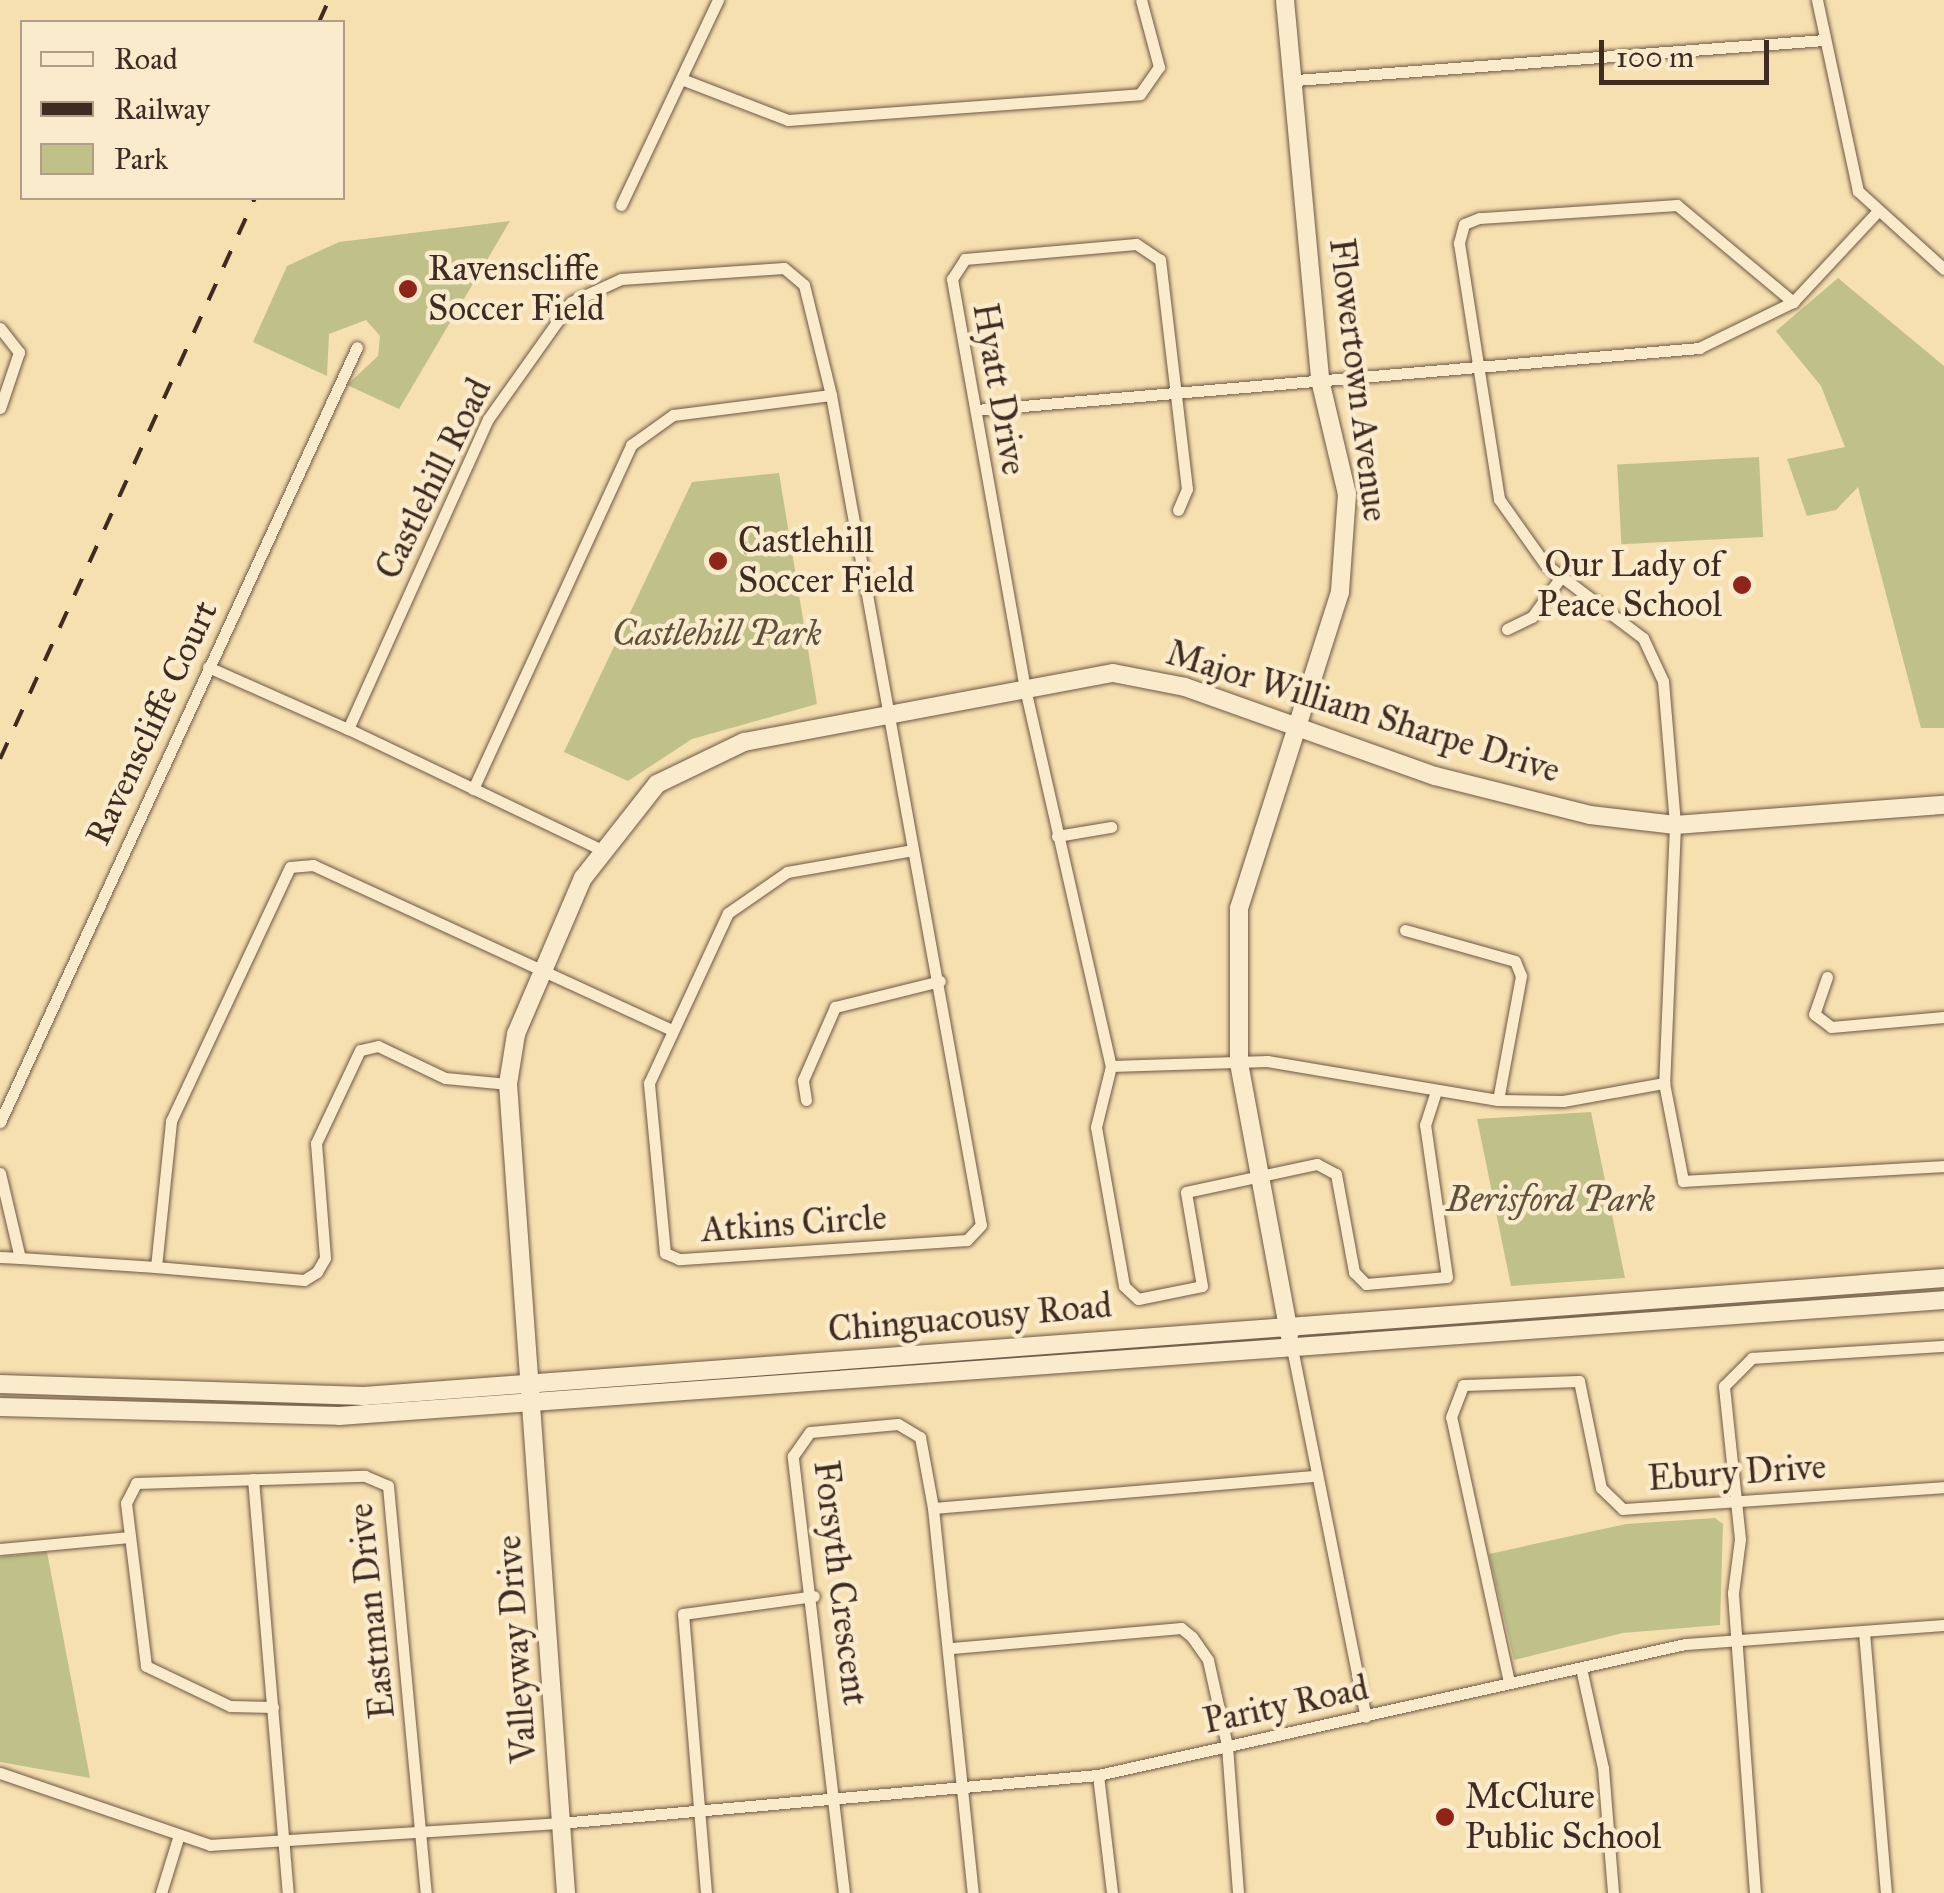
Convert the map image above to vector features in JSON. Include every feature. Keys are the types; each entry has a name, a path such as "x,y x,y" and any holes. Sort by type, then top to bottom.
{"main road":[{"name":"Flowertown Avenue","path":"1285,0 1296,80 1320,380 1347,494 1346,545 1239,908 1239,1063 1256,1175 1292,1348"},
{"name":"Major William Sharpe Drive","path":"534,1393 508,1084 541,969 600,849 657,784 692,762 888,712 1024,684 1142,676 1512,798 1676,825 1944,805"},
{"name":"Chinguacousy Road","path":"0,1407 339,1416 534,1393 1287,1326 1944,1278"},
{"name":"Chinguacousy Road","path":"0,1384 335,1396 534,1393 1292,1348 1944,1300"},
{"name":"Valleyway Drive","path":"534,1393 566,1893"}],"street":[{"path":"622,204 684,80 718,0"},
{"path":"684,80 788,120 1140,94 1158,67 1141,0"},
{"path":"1817,0 1854,179 1877,212 1944,270"},
{"path":"1296,80 1824,40"},
{"path":"1793,302 1677,205 1478,218 1464,224 1459,243 1475,368 1499,499 1515,531 1561,576 1629,624 1654,656 1668,704 1676,825 1664,1082 1679,1170 1696,1185 1944,1166"},
{"path":"976,410 1699,348 1793,302 1877,212"},
{"name":"Hyatt Drive","path":"1111,1066 1024,684 952,279 965,259 1150,249 1160,260 1170,393"},
{"name":"Castlehill Road","path":"348,730 488,420 542,334 597,283 784,268 804,286 832,395 888,712"},
{"path":"0,328 19,352 0,408"},
{"name":"Ravenscliffe Court","path":"0,1122 357,347"},
{"path":"1170,393 1187,489 1178,510"},
{"path":"473,789 631,445 673,415 832,395"},
{"path":"1507,629 1532,617 1561,576"},
{"path":"208,667 600,849"},
{"name":"Atkins Circle","path":"888,712 982,1209 967,1240 679,1259 665,1253 656,1239 649,1083 670,1029 728,913 748,891 788,872 913,850"},
{"path":"1056,836 1111,827"},
{"path":"156,1267 171,1121 290,867 312,864 670,1029"},
{"path":"1405,930 1515,961 1521,976 1498,1100"},
{"path":"1827,977 1814,1014 1831,1027 1944,1018"},
{"path":"806,1100 804,1080 835,1007 940,980"},
{"path":"0,1257 304,1280 318,1272 325,1258 316,1143 360,1050 378,1046 445,1078 508,1084"},
{"path":"1436,1092 1425,1125 1446,1276 1366,1284 1354,1272 1336,1174 1317,1164 1186,1192 1202,1286 1138,1299 1124,1286 1096,1127 1111,1066 1239,1063 1498,1100 1563,1101 1664,1082"},
{"path":"0,1174 20,1258"},
{"path":"1755,1893 1736,1641 1736,1499 1724,1386 1740,1364 1944,1346"},
{"path":"1292,1348 1311,1476 1366,1717"},
{"name":"Ebury Drive","path":"1509,1682 1451,1417 1463,1385 1579,1381 1601,1488 1616,1507 1944,1487"},
{"name":"Forsyth Crescent","path":"844,1893 814,1596 793,1456 804,1434 912,1426 934,1508 952,1648 973,1893"},
{"name":"Eastman Drive","path":"273,1707 230,1706 146,1666 129,1537 127,1496 136,1483 373,1476 388,1486 422,1831"},
{"path":"934,1508 1311,1476"},
{"path":"253,1478 288,1893"},
{"path":"0,1550 129,1537"},
{"path":"706,1893 683,1614 814,1596"},
{"name":"Parity Road","path":"0,1773 78,1792 210,1845 560,1823 1098,1776 1581,1668 1736,1641 1944,1625"},
{"path":"952,1648 1181,1628 1208,1660 1227,1746 1238,1893"},
{"path":"1864,1632 1886,1893"},
{"path":"1581,1668 1602,1768 1612,1893"},
{"path":"1098,1776 1112,1893"},
{"path":"422,1831 426,1893"},
{"path":"162,1893 179,1835"}],"green space":[{"path":"510,221 399,409 347,385 378,356 380,336 366,320 329,334 327,376 253,342 287,266 339,242"},
{"path":"1838,278 1944,366 1944,728 1921,728 1858,487 1836,510 1807,516 1787,459 1845,447 1821,386 1776,331"},
{"path":"1759,457 1763,537 1621,544 1617,464"},
{"name":"Castlehill Park","path":"779,473 817,704 692,739 628,781 564,752 692,482"},
{"name":"Berisford Park","path":"1591,1112 1625,1278 1511,1286 1477,1119"},
{"path":"1715,1518 1723,1524 1720,1625 1623,1633 1514,1660 1489,1554 1626,1524"},
{"path":"47,1552 90,1778 0,1762 0,1557"}],"railway":[{"path":"320,20 329,0"},
{"path":"0,759 254,200"}],"place":[{"name":"Ravenscliffe Soccer Field","path":"408,289"},
{"name":"Castlehill Soccer Field","path":"718,561"},
{"name":"Our Lady of Peace School","path":"1742,585"},
{"name":"McClure Public School","path":"1445,1817"}]}
